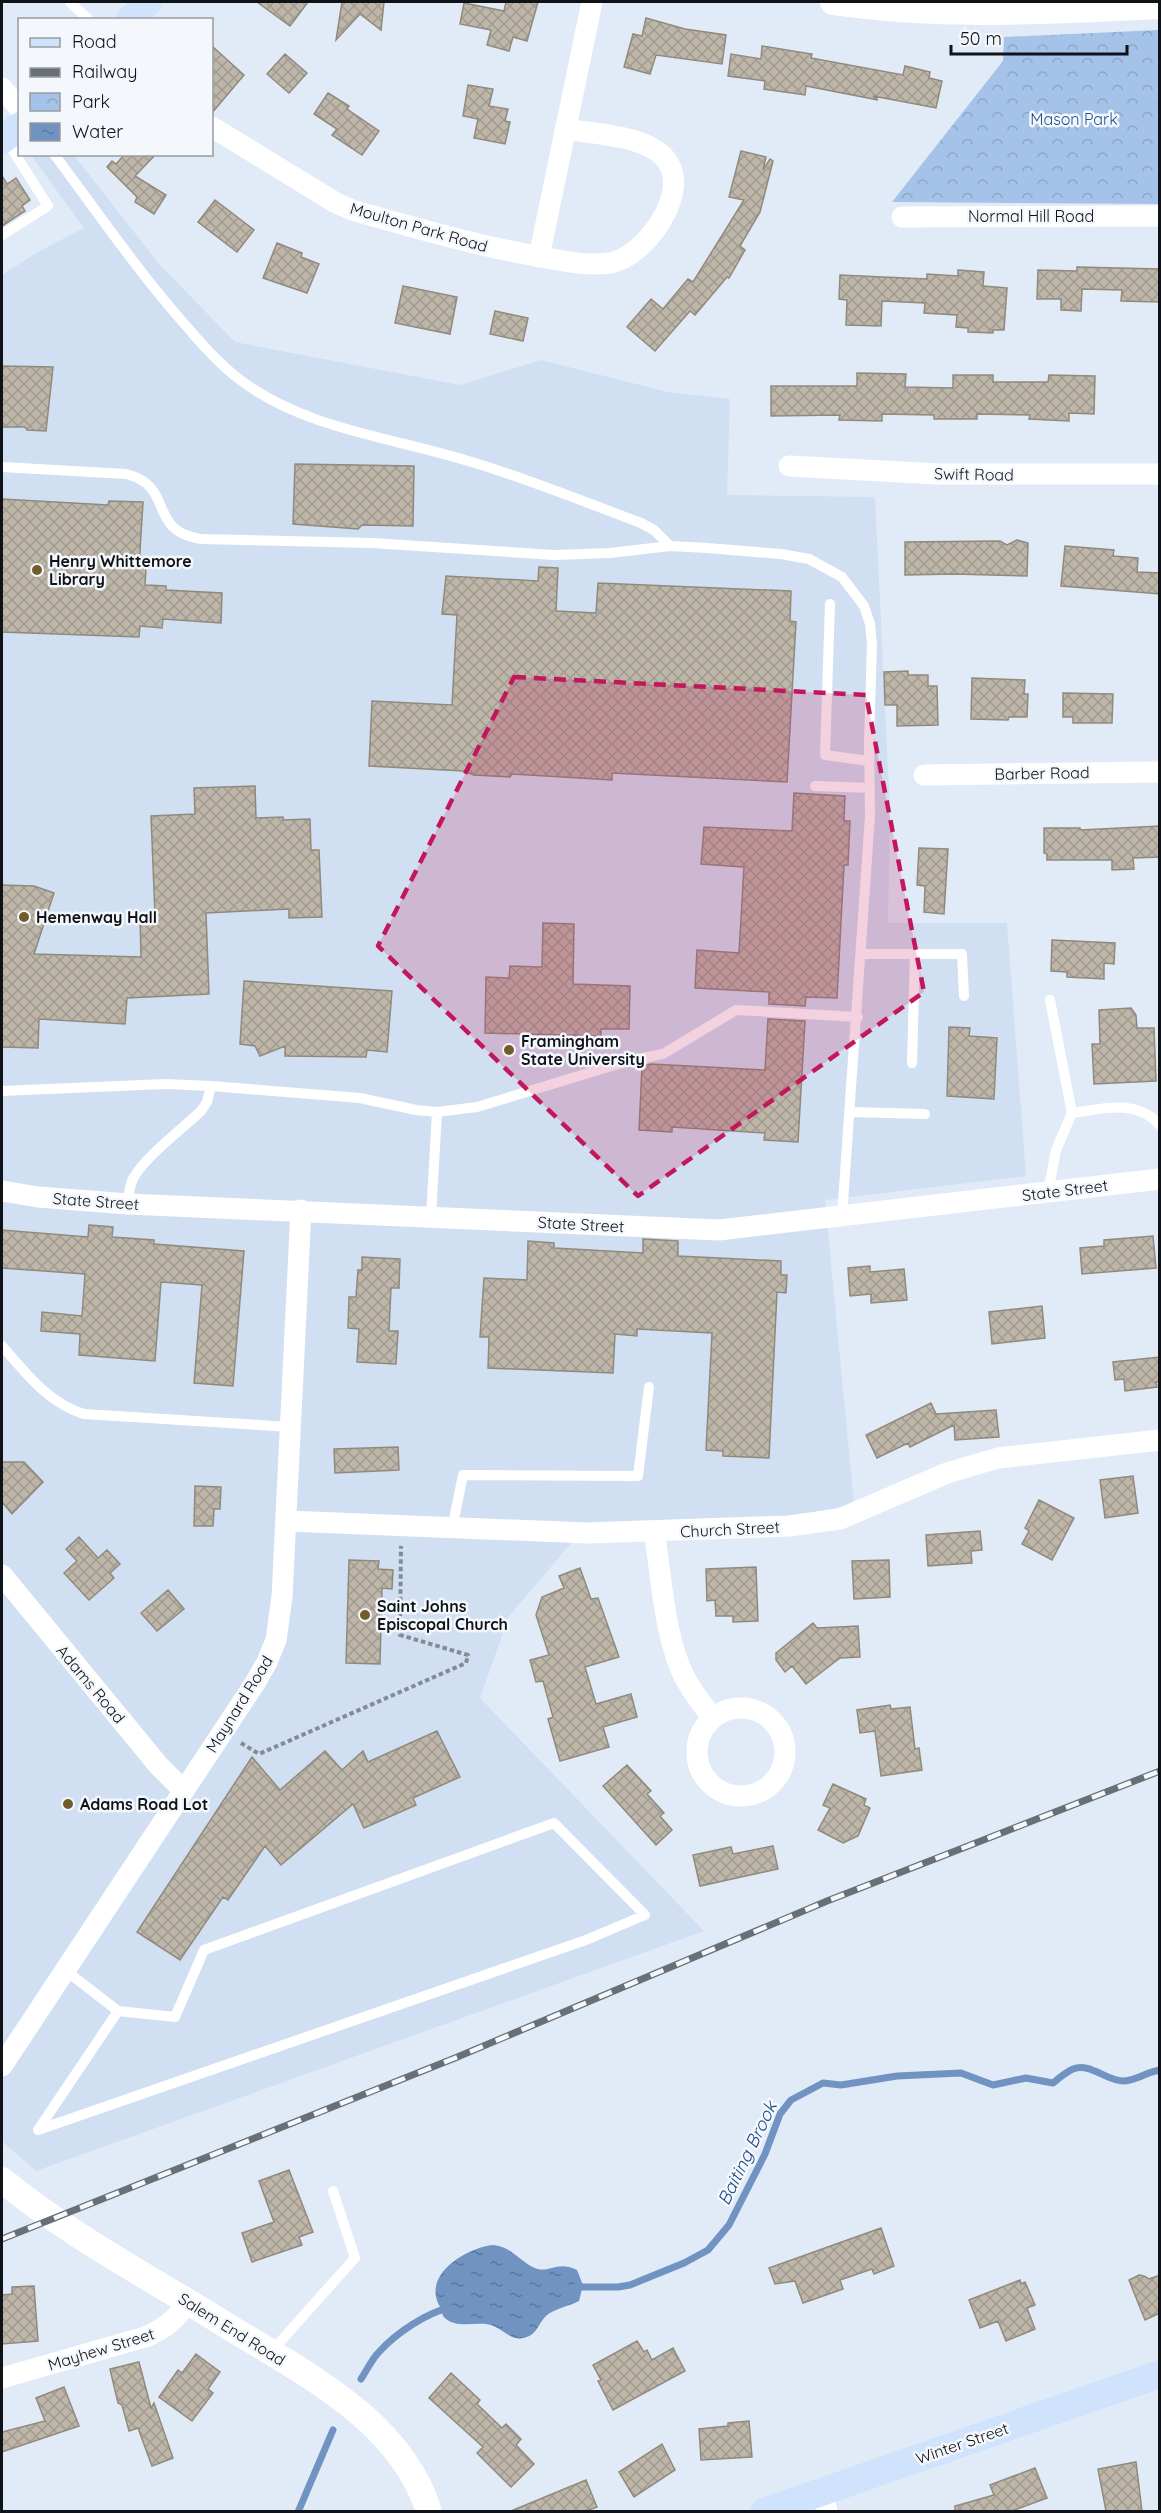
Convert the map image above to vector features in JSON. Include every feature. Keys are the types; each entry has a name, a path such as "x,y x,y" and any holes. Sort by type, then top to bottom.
{"main road":[{"path":"132,18 148,2"},
{"name":"Winter Street","path":"764,2511 825,2501 1160,2374"}],"street":[{"path":"539,257 592,2"},
{"path":"833,2 894,10 947,12 1144,5"},
{"path":"2,88 18,107"},
{"name":"Moulton Park Road","path":"213,128 336,203 352,210 494,248 539,257 597,264 613,263 626,258 661,220 671,203 674,188 673,173 668,161 643,144 565,129"},
{"name":"Normal Hill Road","path":"902,217 1160,216"},
{"name":"Swift Road","path":"789,466 938,474 1160,474"},
{"name":"Barber Road","path":"924,775 1160,771"},
{"name":"State Street","path":"2,1191 38,1197 128,1204 720,1230 1160,1179"},
{"name":"Maynard Road","path":"2,2066 222,1732 267,1662 276,1640 282,1597 287,1521 301,1210"},
{"name":"Church Street","path":"287,1521 452,1529 654,1532 789,1526 840,1519 970,1465 1008,1457 1160,1440"},
{"path":"654,1532 670,1632 677,1657 686,1679 713,1718"},
{"name":"Adams Road","path":"2,1575 159,1766 183,1790"},
{"path":"737,1708 762,1714 774,1723 781,1734 784,1747 780,1771 772,1784 759,1793 742,1796 727,1794 715,1788 705,1778 698,1764 697,1746 702,1730 713,1718 737,1708"},
{"name":"Salem End Road","path":"2,2180 70,2229 321,2385 370,2423 403,2459 416,2478 429,2511"},
{"name":"Mayhew Street","path":"2,2378 153,2334 172,2322 189,2301"},
{"path":"416,2478 447,2511"}],"lane":[{"path":"70,2 87,18"},
{"path":"8,134 18,152"},
{"path":"2,236 48,206 20,156"},
{"path":"55,156 174,313 218,360 240,380 262,395 314,419 463,459 527,480 640,523 654,530 670,546"},
{"path":"2,467 126,474 138,477 150,485 174,531 187,537 372,543 554,555 610,553 670,546 745,550 800,558 828,568 842,577 864,606 870,624 872,644 870,788 862,954 842,1216"},
{"path":"830,604 825,754 869,761"},
{"path":"815,786 870,788"},
{"path":"862,954 962,954 964,996"},
{"path":"912,1062 915,954"},
{"path":"1048,1192 1056,1150 1071,1113 1050,1000"},
{"path":"2,1091 165,1084 211,1086 360,1098 437,1112 477,1107 628,1061 663,1054 736,1010 858,1017"},
{"path":"128,1204 129,1190 134,1178 142,1167 201,1111 207,1102 211,1086"},
{"path":"1071,1113 1125,1106 1151,1116 1160,1125"},
{"path":"431,1217 437,1112"},
{"path":"850,1112 925,1114"},
{"path":"2,1346 54,1401 84,1414 291,1426"},
{"path":"452,1529 463,1475 638,1476 649,1387"},
{"path":"65,1970 118,2011 176,2017 204,1950 554,1823 645,1915 586,1940 38,2130 118,2011"},
{"path":"271,2352 355,2258 333,2191"}],"path":[{"path":"222,1732 259,1754 466,1663 468,1655 400,1635 401,1526"}],"highlighted area":[{"path":"514,677 866,695 924,992 638,1196 378,946"}],"shaded area":[{"name":"Framingham State University","path":"32,156 75,156 159,264 235,342 460,385 541,360 668,392 730,399 727,495 875,497 890,811 888,923 1007,923 1026,1176 825,1200 854,1504 794,1516 589,1522 509,1616 480,1698 704,1931 36,2171 2,2141 2,275 36,253 84,228"}],"green space":[{"name":"Mason Park","path":"1159,30 1159,204 892,202 1003,61 1004,37"}],"water":[{"path":"493,2245 505,2248 535,2268 564,2266 577,2270 583,2285 579,2301 549,2314 535,2332 524,2338 515,2338 491,2325 457,2324 446,2319 436,2295 436,2284 441,2274 459,2257"}],"building":[{"path":"257,2 308,2 290,26"},
{"path":"342,2 384,2 381,30 360,14 336,40"},
{"path":"506,2 538,2 527,41 513,37 509,51 487,45 491,30 460,24 464,3 504,11"},
{"path":"646,18 685,29 726,35 722,64 656,55 650,74 624,67 633,34 642,36"},
{"path":"762,46 812,54 811,58 903,75 905,66 930,72 929,78 942,81 936,108 806,86 805,95 764,89 765,81 728,76 731,54 761,59"},
{"path":"213,47 244,75 213,112"},
{"path":"285,54 307,73 289,93 267,74"},
{"path":"468,85 493,89 489,106 508,109 505,121 510,122 505,144 474,138 478,119 463,116"},
{"path":"328,93 349,106 347,109 379,131 362,155 332,135 337,129 314,114"},
{"path":"741,151 766,157 763,170 770,159 773,161 760,212 740,246 745,250 729,278 727,277 695,315 690,311 655,351 627,327 651,299 663,309 688,279 693,282 744,200 729,197"},
{"path":"123,156 154,156 135,176 166,195 154,214 135,202 137,197 107,167 112,161 116,164"},
{"path":"2,176 7,184 16,178 30,200 22,206 25,211 2,226"},
{"path":"215,200 254,230 237,252 198,222"},
{"path":"277,243 302,253 301,257 319,264 307,293 263,278"},
{"path":"1077,267 1160,269 1160,302 1121,301 1122,290 1082,289 1081,311 1061,310 1061,299 1037,299 1038,270 1077,271"},
{"path":"958,270 984,272 983,286 1007,288 1004,330 993,330 993,333 968,332 968,328 956,327 957,315 924,313 925,303 882,301 881,326 846,325 847,300 839,299 840,275 927,279 927,274 958,276"},
{"path":"403,286 457,297 450,334 395,323"},
{"path":"495,311 528,318 523,341 490,334"},
{"path":"2,366 53,367 46,431 27,430 25,427 2,427"},
{"path":"857,373 906,374 905,387 953,388 953,375 993,375 993,382 1048,382 1049,375 1095,376 1094,414 1069,413 1069,421 1029,419 1030,415 977,414 977,419 934,419 934,415 882,414 882,421 839,420 840,415 771,416 771,386 857,386"},
{"path":"295,464 414,466 413,526 362,525 358,529 293,524"},
{"path":"2,499 108,505 109,501 143,502 139,567 146,567 145,585 166,586 166,590 222,593 221,623 163,619 162,628 140,626 139,637 2,632"},
{"path":"1017,540 1028,543 1027,576 905,575 905,542 1000,541 1007,545"},
{"path":"1065,546 1114,550 1113,556 1138,558 1137,572 1160,573 1160,594 1061,586"},
{"path":"539,567 558,568 556,611 596,613 598,583 791,591 790,621 796,622 787,782 612,773 612,780 512,774 510,777 474,775 464,771 369,766 372,701 452,705 457,615 442,614 446,576 538,581"},
{"path":"908,671 908,675 928,675 928,686 937,686 938,725 897,726 897,705 885,705 884,672"},
{"path":"972,678 1025,680 1024,694 1028,694 1027,717 1009,717 1008,720 971,719"},
{"path":"1063,693 1113,694 1112,723 1073,723 1073,717 1063,717"},
{"name":"Hemenway Hall","path":"255,786 256,818 310,819 311,850 319,850 322,917 289,918 289,909 206,913 209,994 127,998 125,1024 39,1019 38,1048 2,1047 2,885 34,886 54,893 34,954 141,957 140,915 155,915 151,816 195,814 194,788"},
{"path":"794,793 845,796 844,821 850,821 848,865 844,865 837,998 806,997 805,1006 769,1004 769,992 695,988 697,950 739,953 744,867 701,864 704,827 792,831"},
{"path":"1160,826 1160,857 1133,858 1134,869 1112,870 1112,860 1047,860 1047,854 1044,853 1044,828 1080,828 1080,830"},
{"path":"919,848 948,849 944,914 924,912 925,886 917,885"},
{"path":"543,923 574,924 573,984 630,986 629,1029 601,1029 601,1036 485,1033 486,977 509,978 510,966 542,967"},
{"path":"1052,940 1115,943 1114,964 1104,963 1104,979 1067,977 1067,972 1051,971"},
{"path":"244,981 392,991 387,1052 367,1050 366,1057 285,1056 285,1046 260,1056 255,1046 240,1044"},
{"path":"1131,1008 1136,1015 1137,1028 1154,1028 1156,1081 1094,1084 1092,1044 1100,1044 1099,1010"},
{"path":"768,1019 805,1021 798,1142 764,1140 765,1133 672,1127 672,1132 639,1130 642,1066 651,1064 765,1070"},
{"path":"949,1027 970,1028 969,1036 997,1038 994,1099 947,1096"},
{"path":"89,1225 113,1227 112,1237 154,1240 154,1244 244,1251 233,1386 194,1383 202,1285 161,1282 155,1361 79,1355 80,1334 41,1331 42,1312 82,1316 85,1274 2,1268 2,1230 88,1237"},
{"path":"1153,1236 1156,1268 1082,1274 1080,1248 1104,1246 1104,1240"},
{"path":"643,1239 678,1241 678,1256 781,1261 781,1275 787,1275 786,1293 777,1292 769,1458 723,1456 723,1451 706,1450 712,1333 637,1329 637,1336 615,1334 613,1373 488,1368 489,1337 480,1337 484,1278 527,1280 528,1241 554,1243 554,1248 643,1253"},
{"path":"362,1257 400,1259 399,1288 391,1288 389,1331 398,1331 396,1364 357,1362 359,1329 348,1328 349,1297 356,1297 358,1270 362,1270"},
{"path":"870,1266 870,1272 904,1269 907,1300 871,1303 871,1294 850,1296 848,1268"},
{"path":"1042,1306 1045,1338 992,1344 989,1312"},
{"path":"1160,1357 1160,1382 1156,1382 1157,1387 1125,1391 1124,1379 1115,1380 1113,1362"},
{"path":"931,1403 936,1414 996,1410 999,1437 955,1440 954,1425 910,1447 908,1443 877,1458 866,1435"},
{"path":"398,1447 399,1470 335,1473 334,1449"},
{"path":"2,1462 24,1462 43,1482 12,1514 2,1502"},
{"path":"1133,1476 1138,1513 1105,1518 1100,1480"},
{"path":"195,1486 221,1487 220,1509 214,1509 213,1526 194,1526"},
{"path":"1039,1500 1074,1518 1052,1560 1022,1544 1029,1531 1025,1528"},
{"path":"980,1531 982,1550 971,1551 972,1563 928,1566 926,1535"},
{"path":"79,1537 98,1558 107,1550 120,1564 110,1573 114,1578 89,1600 64,1573 77,1561 66,1549"},
{"name":"Saint Johns Episcopal Church","path":"349,1560 379,1561 378,1569 393,1570 392,1589 382,1588 380,1664 346,1663"},
{"path":"889,1560 890,1597 854,1599 852,1561"},
{"path":"756,1567 758,1621 733,1622 733,1616 716,1616 715,1600 707,1601 706,1569"},
{"path":"580,1568 591,1599 598,1598 619,1657 585,1667 596,1704 631,1694 637,1717 603,1727 609,1747 560,1761 548,1719 553,1717 543,1681 536,1682 530,1660 549,1655 536,1615 542,1597 564,1588 559,1576"},
{"path":"168,1590 184,1609 157,1631 141,1613"},
{"path":"813,1623 817,1628 858,1626 860,1657 840,1658 806,1684 792,1666 785,1672 776,1660 776,1653"},
{"path":"890,1705 891,1709 910,1707 915,1749 919,1748 922,1770 881,1776 875,1731 860,1733 857,1710"},
{"path":"437,1731 460,1777 413,1798 416,1805 364,1828 353,1804 281,1865 265,1846 228,1900 223,1897 180,1960 137,1932 252,1757 280,1790 325,1751 342,1770 363,1751 368,1762"},
{"path":"627,1765 651,1791 647,1794 664,1813 660,1816 672,1830 656,1845 603,1786"},
{"path":"833,1784 866,1799 864,1805 870,1808 858,1836 843,1843 818,1830 830,1808 823,1805"},
{"path":"773,1846 778,1869 700,1886 693,1855 731,1847 733,1854"},
{"path":"289,2170 313,2232 299,2237 302,2245 252,2262 242,2233 274,2222 259,2181"},
{"path":"881,2228 894,2266 874,2274 872,2269 840,2280 843,2289 803,2303 795,2281 775,2284 769,2268"},
{"path":"1139,2275 1149,2279 1160,2275 1160,2313 1145,2320 1129,2280"},
{"path":"1020,2280 1021,2284 1025,2282 1035,2305 1027,2308 1035,2329 1006,2341 998,2321 980,2328 969,2300"},
{"path":"34,2286 38,2341 2,2344 2,2295 12,2294 12,2287"},
{"path":"637,2341 644,2352 647,2350 652,2360 673,2348 685,2371 613,2410 598,2381 601,2380 593,2365"},
{"path":"196,2354 220,2372 208,2389 213,2393 192,2421 159,2397 178,2370 182,2373"},
{"path":"139,2362 151,2408 154,2403 173,2458 152,2466 138,2428 129,2431 122,2405 118,2403 110,2369"},
{"path":"451,2373 480,2400 477,2404 502,2428 506,2424 521,2439 516,2445 534,2464 511,2487 477,2453 483,2447 429,2398"},
{"path":"64,2387 79,2426 2,2452 2,2432 45,2421 36,2398"},
{"path":"749,2421 752,2457 701,2460 699,2429"},
{"path":"662,2444 675,2470 634,2497 619,2472"},
{"path":"1136,2462 1142,2511 1106,2511 1098,2469"},
{"path":"1035,2468 1047,2498 1012,2511 955,2511 955,2506 994,2495 990,2485"},
{"path":"586,2480 597,2507 586,2511 511,2511"}],"waterway":[{"name":"Baiting Brook","path":"576,2287 630,2285 684,2263 708,2250 729,2225 765,2154 780,2114 791,2100 823,2083 841,2085 897,2076 961,2073 993,2085 1026,2078 1053,2083 1073,2069 1079,2068 1086,2068 1124,2081 1160,2070"},
{"name":"Baiting Brook","path":"361,2379 376,2355 394,2338 431,2314 450,2308"},
{"name":"Baiting Brook","path":"298,2512 333,2430"}],"railway":[{"path":"2,2239 455,2058 827,1901 1160,1771"}],"place":[{"name":"Henry Whittemore Library","path":"37,570"},
{"name":"Hemenway Hall","path":"24,917"},
{"name":"Framingham State University","path":"509,1050"},
{"name":"Saint Johns Episcopal Church","path":"365,1615"},
{"name":"Adams Road Lot","path":"68,1804"}]}
